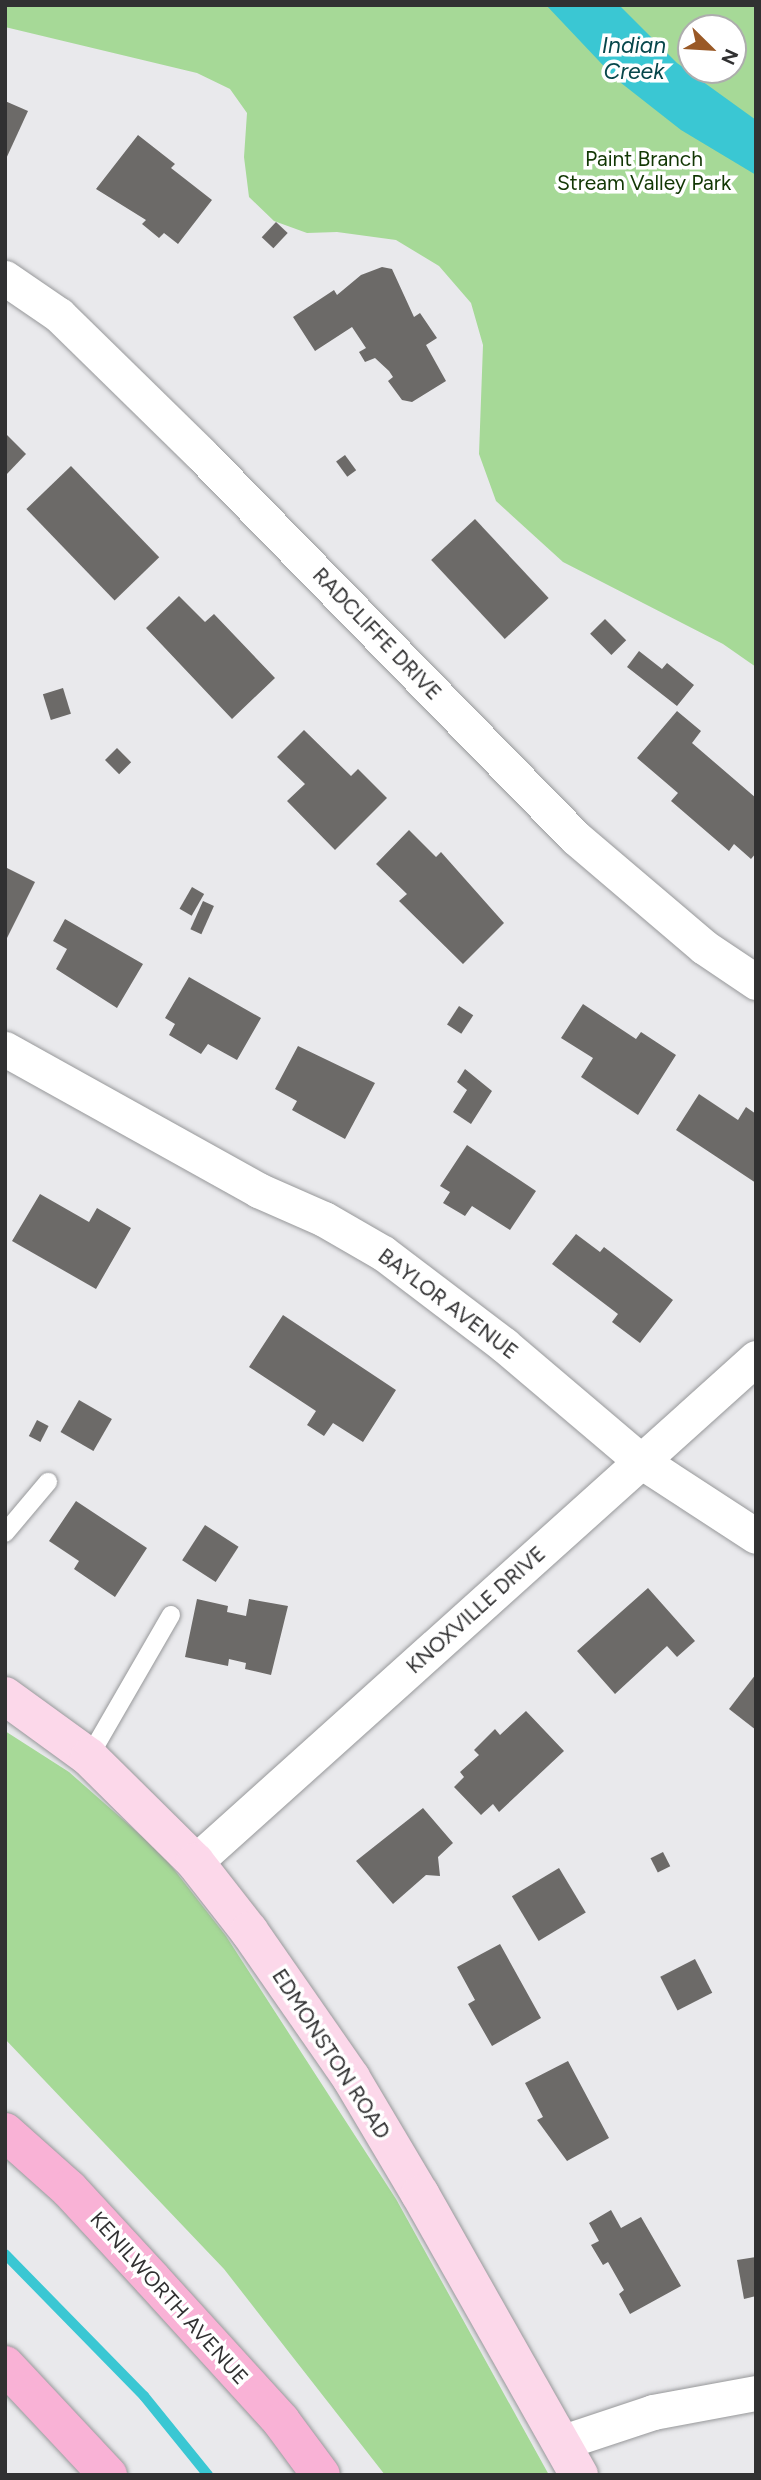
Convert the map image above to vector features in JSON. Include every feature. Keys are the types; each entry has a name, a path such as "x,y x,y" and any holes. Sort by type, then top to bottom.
{"main road":[{"name":"KENILWORTH AVENUE","path":"5,2132 69,2189 152,2278 281,2421 321,2475"},
{"path":"5,2365 108,2475"}],"street":[{"name":"RADCLIFFE DRIVE","path":"5,278 59,315 200,453 576,838 704,947 756,982"},
{"name":"BAYLOR AVENUE","path":"5,1049 258,1190 324,1219 383,1253 482,1328 641,1461 756,1536"},
{"name":"KNOXVILLE DRIVE","path":"195,1862 756,1358"},
{"name":"EDMONSTON ROAD","path":"5,1696 89,1757 195,1862 351,2078 570,2459"},
{"path":"570,2459 653,2412 756,2393"}],"lane":[{"path":"5,1533 48,1482"},
{"path":"89,1757 171,1615"}],"green space":[{"name":"Paint Branch Stream Valley Park","path":"5,5 756,5 756,667 723,644 563,562 496,501 479,454 483,345 471,303 439,266 396,240 337,232 307,233 274,221 249,197 244,157 247,113 230,89 197,73 5,27"},
{"path":"5,1731 69,1772 162,1854 226,1936 396,2199 549,2475 385,2475 224,2269 5,2039"}],"water":[{"name":"Indian Creek","path":"546,5 619,5 677,63 677,84 706,84 756,120 756,175 681,130 616,79"}],"building":[{"path":"5,101 28,111 5,161"},
{"path":"138,135 175,164 171,168 212,200 178,244 164,233 159,238 142,224 146,220 96,189"},
{"path":"276,222 288,233 273,248 262,237"},
{"path":"382,267 392,269 414,317 420,313 437,338 426,345 446,381 412,402 402,400 388,381 393,377 375,358 365,362 359,352 366,348 352,327 315,351 293,317 334,290 337,295 361,275"},
{"path":"5,433 26,454 5,476"},
{"path":"345,455 356,470 347,477 336,461"},
{"path":"71,466 159,557 115,600 26,509"},
{"path":"475,519 549,598 505,639 431,560"},
{"path":"179,596 205,622 214,614 275,678 232,719 146,628"},
{"path":"605,619 626,640 611,655 590,634"},
{"path":"639,651 662,669 667,663 694,685 677,706 627,667"},
{"path":"63,688 71,714 51,720 43,694"},
{"path":"677,711 701,731 692,743 756,798 756,853 751,859 734,844 729,851 671,801 678,793 637,758"},
{"path":"304,730 351,776 358,769 387,798 335,850 287,801 305,784 277,757"},
{"path":"117,748 131,762 119,774 105,760"},
{"path":"409,830 436,857 441,852 504,923 463,964 399,901 407,894 376,864"},
{"path":"5,867 35,882 5,942"},
{"path":"192,887 204,894 192,916 180,909"},
{"path":"203,901 214,906 201,934 190,929"},
{"path":"65,919 143,964 117,1008 56,969 67,949 53,941"},
{"path":"189,977 261,1018 237,1060 208,1044 201,1054 169,1035 175,1024 165,1018"},
{"path":"583,1004 636,1039 641,1032 676,1055 638,1115 581,1077 593,1058 561,1038"},
{"path":"459,1006 473,1015 461,1034 447,1024"},
{"path":"298,1046 375,1083 345,1139 292,1110 297,1101 275,1089"},
{"path":"465,1069 492,1091 471,1124 453,1112 467,1090 457,1082"},
{"path":"699,1094 738,1120 746,1107 756,1114 756,1183 676,1130"},
{"path":"467,1145 536,1191 510,1230 472,1206 465,1216 443,1203 450,1192 440,1186"},
{"path":"40,1194 89,1222 97,1208 131,1228 96,1289 12,1241"},
{"path":"576,1234 600,1252 604,1247 673,1300 640,1343 612,1322 618,1314 552,1264"},
{"path":"283,1315 396,1390 363,1442 333,1423 324,1436 307,1425 316,1411 249,1367"},
{"path":"79,1400 112,1419 93,1451 60,1432"},
{"path":"37,1420 49,1426 40,1442 29,1436"},
{"path":"76,1501 147,1548 115,1597 74,1569 79,1561 49,1541"},
{"path":"205,1525 239,1547 216,1582 182,1560"},
{"path":"648,1588 695,1641 677,1657 667,1646 615,1694 577,1651"},
{"path":"197,1599 228,1606 227,1612 246,1616 249,1599 288,1606 271,1675 245,1669 246,1663 229,1659 228,1666 185,1657"},
{"path":"756,1674 756,1730 729,1709"},
{"path":"526,1711 564,1751 499,1812 493,1804 481,1815 454,1787 464,1777 460,1772 479,1755 474,1750 495,1729 500,1735"},
{"path":"423,1808 453,1843 438,1857 440,1876 426,1875 393,1904 356,1861"},
{"path":"663,1852 670,1866 658,1873 651,1858"},
{"path":"559,1868 586,1913 539,1941 512,1896"},
{"path":"500,1944 541,2018 492,2046 468,2004 475,2000 457,1967"},
{"path":"695,1959 712,1993 678,2011 660,1977"},
{"path":"568,2061 609,2138 567,2161 537,2120 543,2117 525,2083"},
{"path":"611,2210 621,2228 641,2217 681,2286 630,2314 619,2294 624,2290 608,2262 603,2265 591,2245 599,2241 589,2223"},
{"path":"756,2257 756,2296 744,2299 737,2260"}],"waterway":[{"path":"5,2254 144,2396 208,2475"}]}
